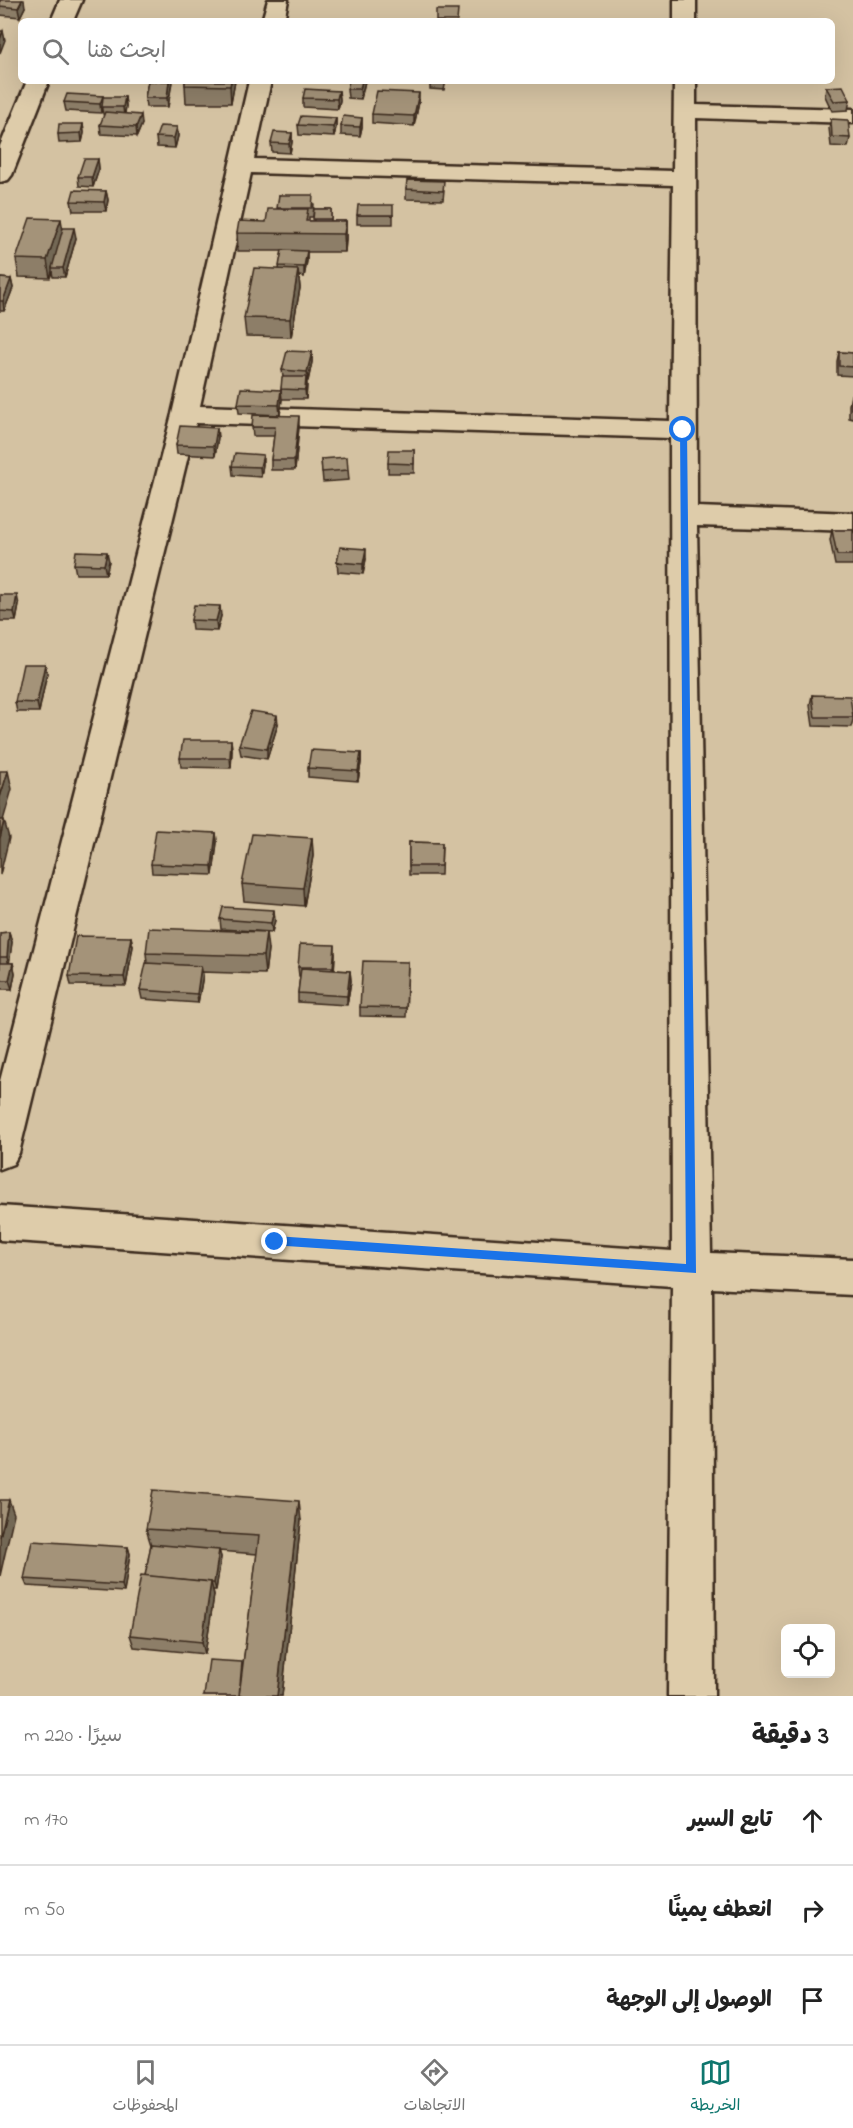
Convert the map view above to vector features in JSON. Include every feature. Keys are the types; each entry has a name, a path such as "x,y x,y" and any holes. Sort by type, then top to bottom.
{"street":[{"path":"63,18 71,0"},
{"path":"274,18 278,0"},
{"path":"685,0 685,18"},
{"path":"2,166 37,84"},
{"path":"0,1153 185,414 259,84"},
{"path":"685,84 682,516 692,1270 691,1696"},
{"path":"685,111 853,116"},
{"path":"240,166 684,178"},
{"path":"185,414 683,430"},
{"path":"682,516 853,522"},
{"path":"0,1223 692,1270 853,1277"}],"building":[{"path":"0,0 22,0 18,8 0,6"},
{"path":"436,10 458,10 457,18 436,18"},
{"path":"147,84 169,84 167,98 145,98"},
{"path":"185,84 230,84 230,86"},
{"path":"348,84 361,84 360,89 347,89"},
{"path":"843,86 850,100 834,101 826,87"},
{"path":"305,89 339,91 337,99 303,98"},
{"path":"377,91 419,93 414,116 372,114"},
{"path":"67,94 103,96 100,104 64,102"},
{"path":"103,97 125,97 123,107 102,107"},
{"path":"105,112 141,115 136,127 100,125"},
{"path":"301,116 336,118 333,127 298,125"},
{"path":"343,116 362,118 360,127 341,126"},
{"path":"831,119 848,120 850,138 832,137"},
{"path":"59,124 83,124 81,133 58,134"},
{"path":"160,126 177,127 174,138 156,137"},
{"path":"274,132 292,133 289,144 271,143"},
{"path":"84,159 98,159 92,177 78,177"},
{"path":"407,180 444,181 443,191 406,189"},
{"path":"74,190 106,191 104,202 71,201"},
{"path":"279,195 313,195 312,208 277,208"},
{"path":"358,205 393,205 393,215 357,215"},
{"path":"268,209 308,209 306,221 346,221 344,234 237,233 239,221 266,222"},
{"path":"314,209 331,209 331,219 313,219"},
{"path":"30,218 61,219 47,260 16,259"},
{"path":"63,228 74,228 63,268 52,268"},
{"path":"282,250 307,251 304,267 279,266"},
{"path":"254,268 298,270 290,319 244,318"},
{"path":"0,278 11,279 3,301 0,301"},
{"path":"287,351 312,352 307,372 282,370"},
{"path":"839,352 853,353 853,367 839,366"},
{"path":"282,377 306,377 305,390 281,389"},
{"path":"241,388 281,390 279,405 238,404"},
{"path":"851,395 853,395 853,409 851,409"},
{"path":"253,415 299,416 294,460 271,460 275,427 252,427"},
{"path":"180,426 217,428 214,446 176,445"},
{"path":"389,450 414,450 414,464 388,463"},
{"path":"235,453 263,455 260,467 232,466"},
{"path":"347,457 348,470 322,472 321,459"},
{"path":"832,530 853,530 853,555 837,555"},
{"path":"340,547 366,549 363,564 337,562"},
{"path":"76,551 107,552 104,565 74,564"},
{"path":"0,595 17,595 14,612 0,611"},
{"path":"194,605 220,606 216,621 191,620"},
{"path":"23,664 45,664 37,703 15,702"},
{"path":"812,695 850,696 853,717 815,717"},
{"path":"251,711 277,715 267,749 239,745"},
{"path":"183,740 231,740 230,758 180,758"},
{"path":"311,750 361,753 358,771 308,768"},
{"path":"0,771 8,771 0,797"},
{"path":"0,820 4,820 0,838"},
{"path":"156,830 216,833 212,866 151,864"},
{"path":"252,834 312,838 303,888 242,884"},
{"path":"409,842 442,843 441,866 409,866"},
{"path":"223,907 274,910 271,923 220,919"},
{"path":"149,928 266,932 263,956 146,953"},
{"path":"9,932 7,957 0,957 0,933"},
{"path":"76,936 131,937 124,977 69,976"},
{"path":"300,944 335,945 333,967 298,967"},
{"path":"363,961 408,962 406,1008 360,1007"},
{"path":"0,963 13,963 9,980 0,980"},
{"path":"146,963 201,966 197,994 140,990"},
{"path":"301,968 350,971 347,996 298,993"},
{"path":"153,1490 299,1501 277,1696 239,1696 259,1536 146,1529"},
{"path":"0,1500 9,1500 0,1537"},
{"path":"32,1541 128,1547 122,1585 24,1579"},
{"path":"151,1544 219,1550 214,1583 145,1576"},
{"path":"141,1575 211,1582 202,1642 130,1635"},
{"path":"209,1660 242,1662 239,1696 204,1696"}],"route":[{"path":"275,1242 692,1270 682,516 683,430"}]}
